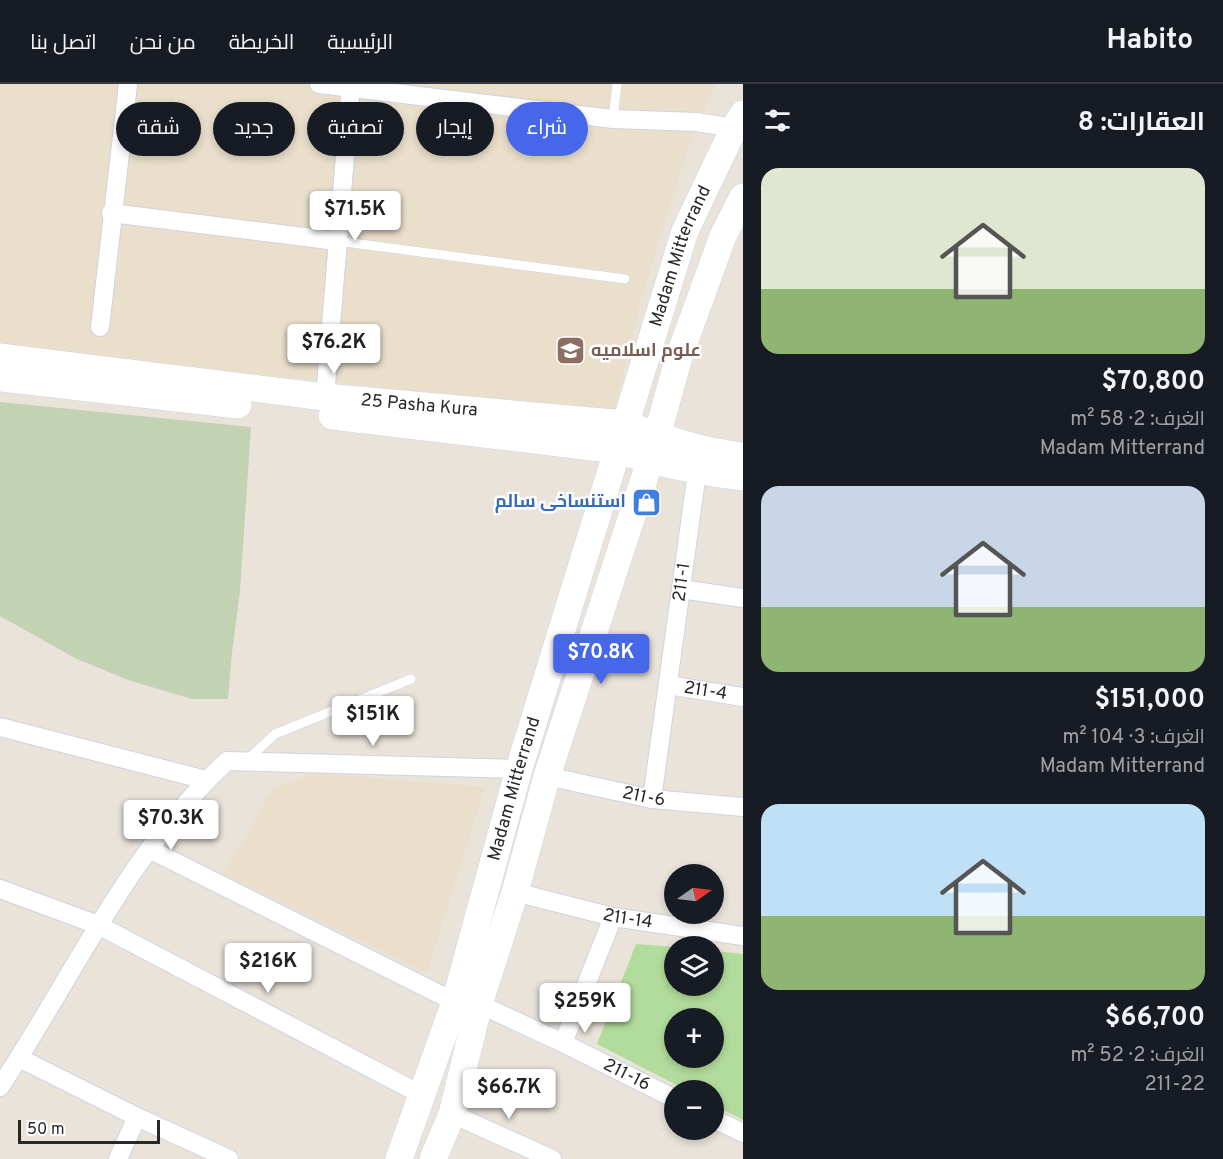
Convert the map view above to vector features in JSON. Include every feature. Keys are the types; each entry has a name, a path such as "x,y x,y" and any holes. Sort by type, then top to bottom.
{"main road":[{"name":"Madam Mitterrand","path":"433,1159 452,1114 467,1003 519,769 685,231 738,121"},
{"name":"Madam Mitterrand","path":"399,1159 422,1095 467,1003 515,892 547,776 654,448 683,346 723,236 743,197"},
{"name":"25 Pasha Kura","path":"0,357 325,397 625,424 654,448"},
{"name":"25 Pasha Kura","path":"0,378 617,450 654,448"},
{"path":"654,448 743,456"},
{"path":"654,448 697,472 743,477"}],"street":[{"path":"100,327 111,213 128,84"},
{"path":"319,84 613,119 738,121"},
{"path":"325,397 351,86"},
{"path":"111,213 337,241"},
{"name":"211-1","path":"652,800 697,472"},
{"path":"681,589 743,598"},
{"name":"211-4","path":"668,685 743,697"},
{"path":"0,727 206,780"},
{"path":"0,1087 98,925 149,849 206,780 236,761 519,769"},
{"name":"211-6","path":"547,776 652,800 743,807"},
{"name":"211-16","path":"149,849 467,1003 563,1043 664,1094"},
{"path":"0,889 98,925 422,1095"},
{"name":"211-14","path":"515,892 614,917 743,936"},
{"path":"563,1043 614,917"},
{"path":"19,1058 136,1117 229,1159"},
{"path":"452,1114 552,1159"},
{"path":"118,1159 136,1117"},
{"path":"724,1124 743,1133"}],"lane":[{"path":"613,119 616,84"},
{"path":"337,241 625,279"},
{"path":"236,761 275,734 411,679"}],"shaded area":[{"path":"0,84 716,84 687,151 641,299 614,413 0,346"},
{"path":"316,773 485,787 427,973 223,874 274,788"}],"green space":[{"path":"0,402 251,427 240,591 228,699 192,699 128,680 75,658 0,616"},
{"path":"636,944 664,946 664,996 724,996 724,952 743,954 743,1120 724,1110 724,1080 667,1080 597,1044"}],"place":[{"name":"علوم اسلاميه","path":"570,351"},
{"name":"استنساخی سالم","path":"647,502"}]}
